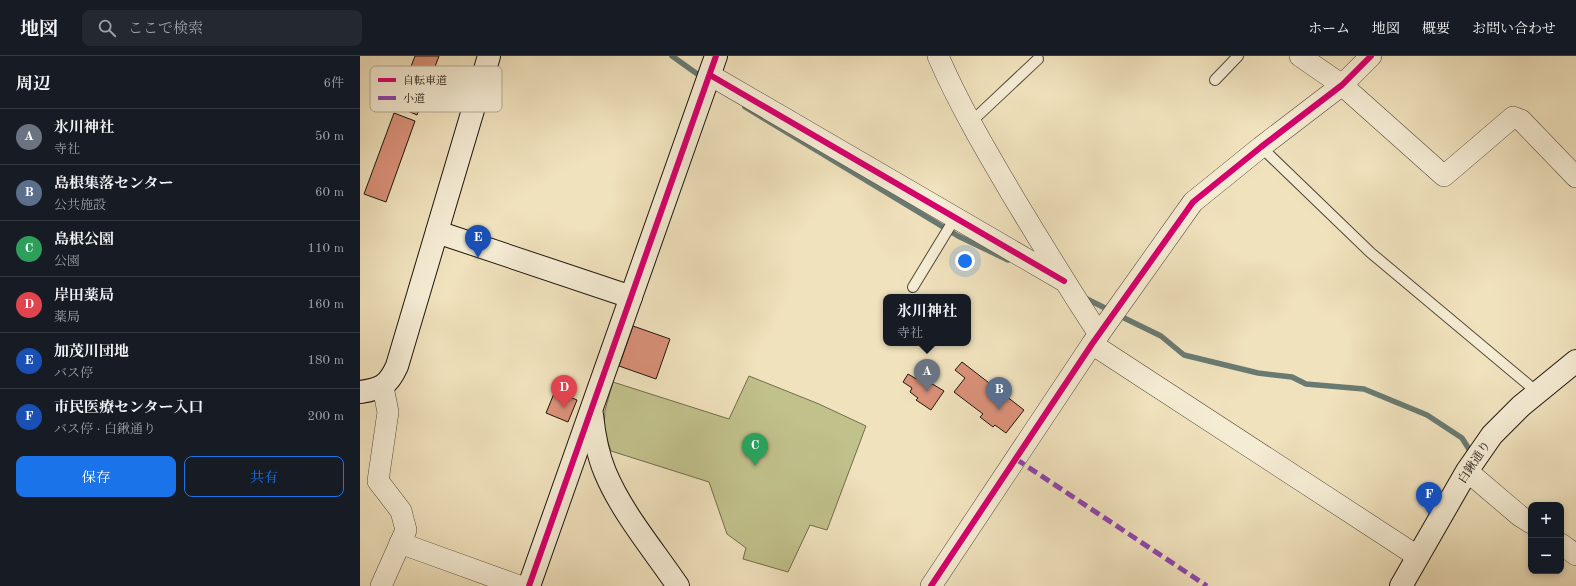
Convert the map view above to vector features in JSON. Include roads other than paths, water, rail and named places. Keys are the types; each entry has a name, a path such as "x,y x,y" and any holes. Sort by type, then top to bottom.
{"street":[{"path":"486,66 489,56"},
{"path":"938,56 984,148 1064,281 1095,339 1417,556"},
{"path":"1300,56 1342,85 1444,176 1513,117 1521,120 1576,177"},
{"path":"931,586 1095,339 1193,202 1261,147 1342,85 1371,56"},
{"path":"529,586 713,66 955,218 1064,281"},
{"path":"360,392 375,390 383,387 392,378 397,366 473,112"},
{"path":"438,232 631,297"},
{"name":"白鍬通り","path":"1401,586 1417,556 1473,462 1492,436 1521,406 1576,361"},
{"path":"381,586 406,530 401,511 378,481 388,412 383,387"},
{"path":"591,409 595,444 605,472 626,511 678,586"},
{"path":"1473,462 1520,516 1528,521"},
{"path":"400,544 519,586"},
{"path":"1564,546 1576,555"}],"lane":[{"path":"1215,80 1238,56"},
{"path":"971,122 1038,59"},
{"path":"1261,147 1371,253 1537,392"},
{"path":"914,287 955,218"}],"waterway":[{"path":"672,56 703,78"},
{"path":"745,107 958,236 1008,260"},
{"path":"1083,297 1111,311"},
{"path":"1118,315 1161,336 1184,355 1258,373 1292,377 1306,384 1364,389 1427,415 1462,438 1472,454"}],"place":[{"name":"加茂川団地","path":"478,258"},
{"name":"氷川神社","path":"927,392"},
{"name":"岸田薬局","path":"564,408"},
{"name":"島根集落センター","path":"999,410"},
{"name":"島根公園","path":"755,466"},
{"name":"市民医療センター入口","path":"1429,515"}]}
